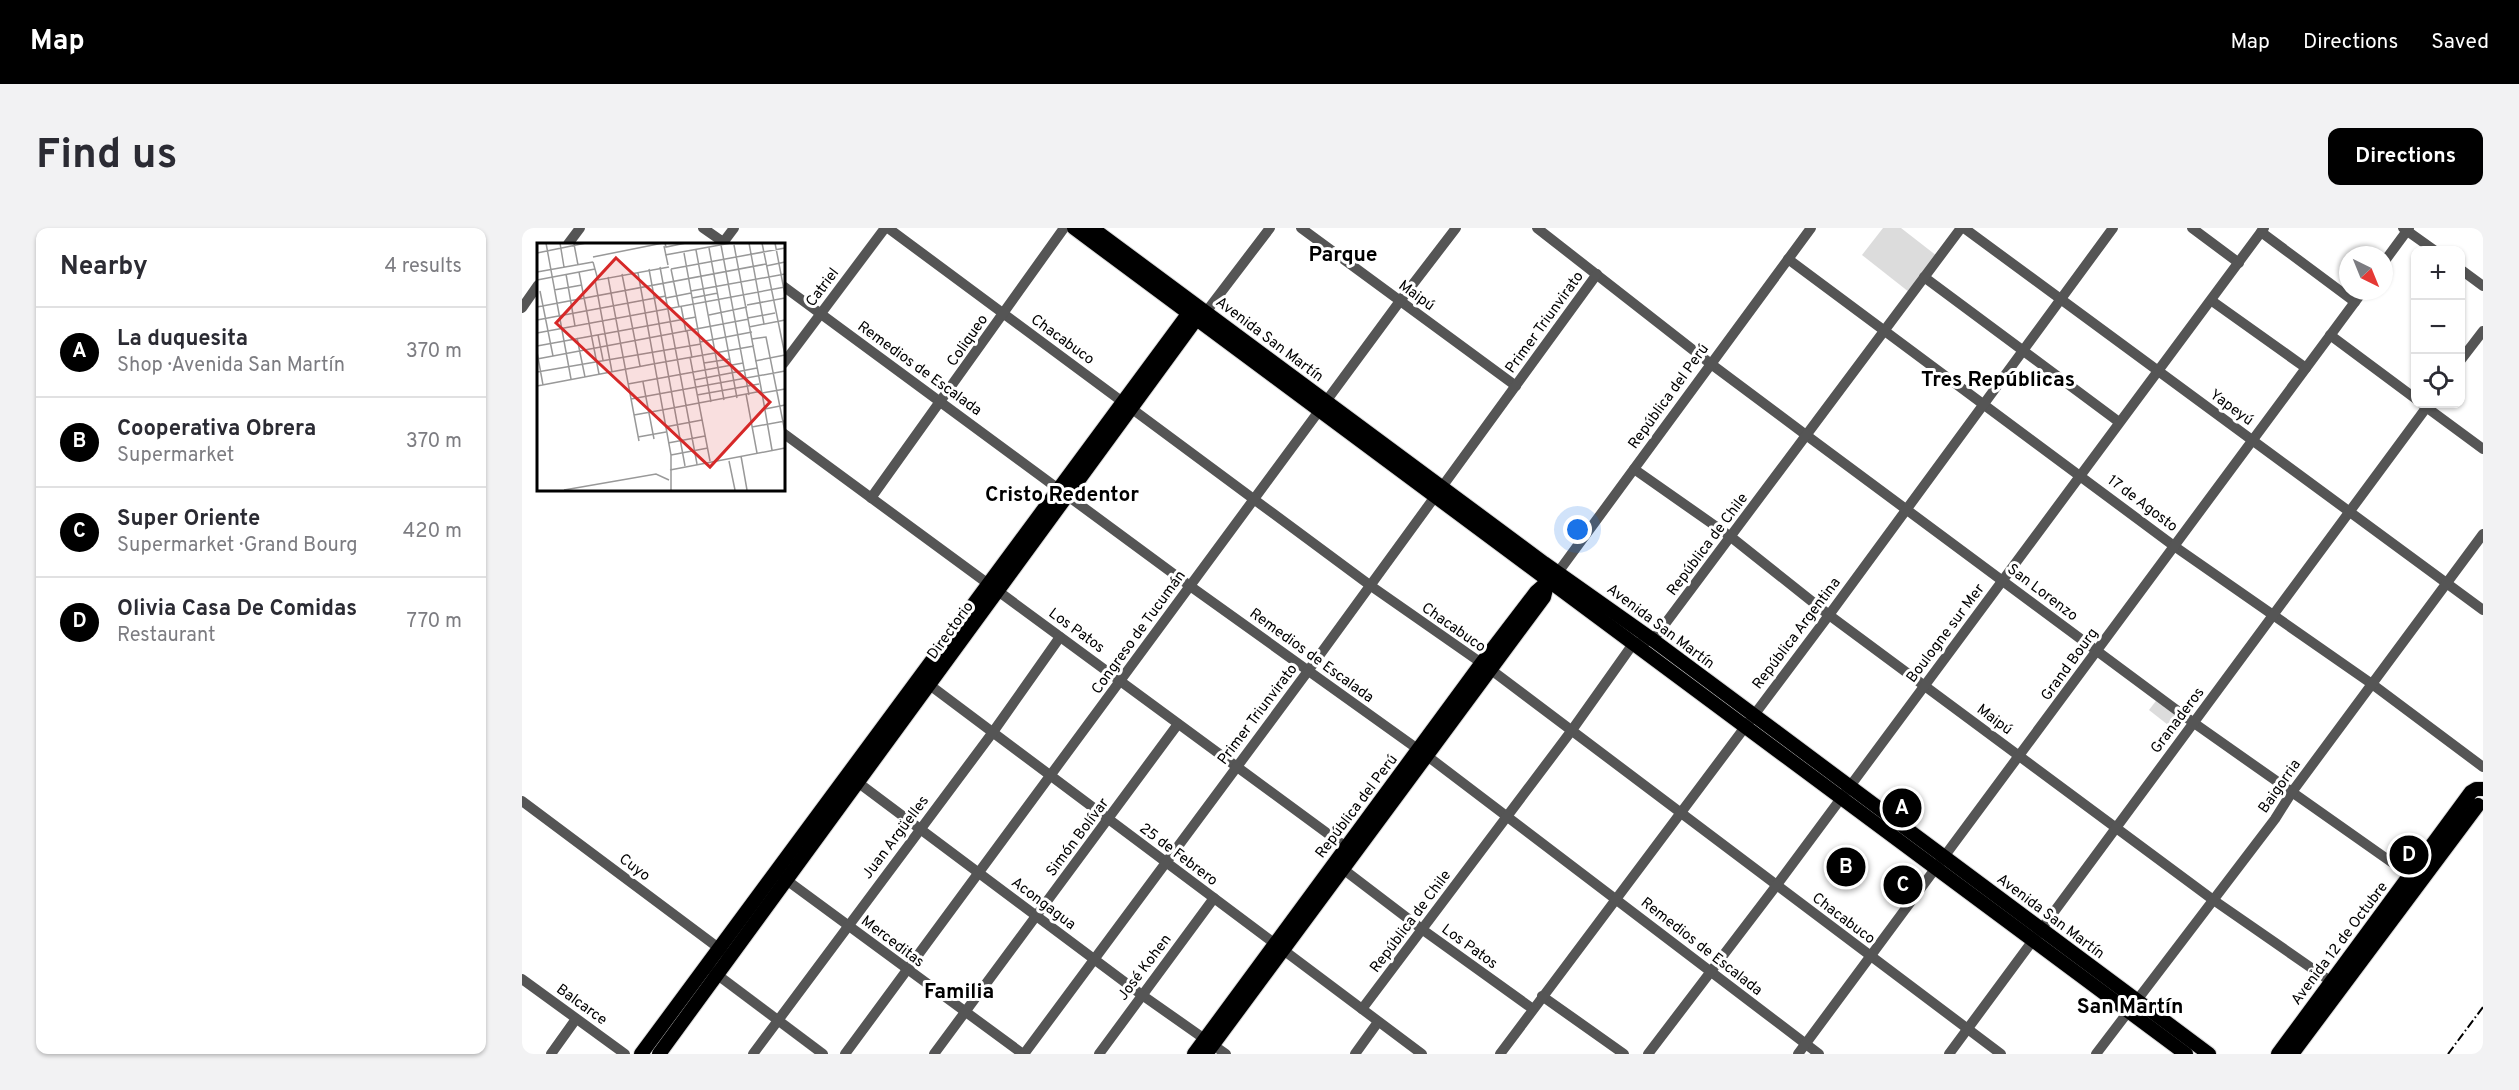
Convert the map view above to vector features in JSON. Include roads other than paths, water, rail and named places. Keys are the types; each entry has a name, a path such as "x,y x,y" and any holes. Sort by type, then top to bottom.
{"main road":[{"name":"Avenida San Martín","path":"1074,228 1197,312"},
{"name":"Avenida San Martín","path":"1092,228 1197,312 1439,492 1548,581 1633,644 1849,786 2041,929 2186,1054"},
{"name":"Directorio","path":"659,1054 725,952 1197,312"},
{"name":"Avenida San Martín","path":"1439,492 1560,571 1653,640 1840,798 2032,940 2209,1054"},
{"name":"República del Perú","path":"1194,1054 1208,1046 1349,849 1485,667 1536,592 1560,571"},
{"name":"Avenida 12 de Octubre","path":"2278,1054 2336,985 2414,879 2480,796"},
{"name":"Directorio","path":"641,1054 712,970"},
{"name":"Avenida 12 de Octubre","path":"2292,1054 2336,985"}],"street":[{"path":"569,243 580,228"},
{"path":"703,228 723,243"},
{"path":"725,243 734,228"},
{"name":"Catriel","path":"784,363 886,228"},
{"name":"Chacabuco","path":"886,228 1371,586 1572,730 2001,1054"},
{"name":"Coliqueo","path":"871,498 1064,228"},
{"name":"Directorio","path":"1197,312 1270,228"},
{"name":"Maipú","path":"1301,228 1516,386"},
{"name":"Congreso de Tucumán","path":"845,1054 1456,228"},
{"path":"1538,228 1597,274"},
{"name":"República del Perú","path":"1560,571 1811,228"},
{"name":"República de Chile","path":"1653,640 1962,228"},
{"name":"Yapeyú","path":"1962,228 2483,610"},
{"name":"República Argentina","path":"1500,1054 1829,615 2113,228"},
{"path":"2192,228 2239,263"},
{"path":"2393,248 2406,229 2429,246"},
{"path":"2263,230 2355,302"},
{"name":"Boulogne sur Mer","path":"1648,1054 1776,886 2263,230"},
{"name":"17 de Agosto","path":"1788,259 2174,546 2372,684 2483,767"},
{"path":"2465,272 2483,285"},
{"name":"San Lorenzo","path":"1597,274 1711,364 2194,723 2414,879"},
{"name":"Primer Triunvirato","path":"1023,1054 1371,586 1597,274"},
{"path":"1924,277 2119,422"},
{"path":"522,308 537,286"},
{"name":"Remedios de Escalada","path":"784,287 1422,753 1819,1054"},
{"path":"2212,301 2306,368"},
{"name":"Grand Bourg","path":"1798,1054 2355,302"},
{"path":"2465,354 2483,331"},
{"path":"2330,335 2411,396"},
{"name":"Granaderos","path":"1949,1054 2349,513 2423,408"},
{"path":"2429,408 2483,449"},
{"name":"Los Patos","path":"784,434 1121,680 1235,768 1349,849"},
{"name":"Maipú","path":"1634,469 1731,537 1829,615 2212,899 2336,985"},
{"name":"Baigorria","path":"2096,1054 2275,819 2292,792 2483,534"},
{"name":"Juan Argüelles","path":"753,1054 993,732 1060,637"},
{"path":"1633,644 1653,640"},
{"name":"República de Chile","path":"1362,1009 1572,730 1633,644"},
{"name":"25 de Febrero","path":"924,681 1422,1054"},
{"name":"Simón Bolívar","path":"934,1054 1178,724"},
{"name":"Acongagua","path":"852,779 1208,1046 1226,1054"},
{"name":"Cuyo","path":"522,801 725,952"},
{"name":"Los Patos","path":"1338,865 1533,1009"},
{"name":"Merceditas","path":"781,876 1023,1054"},
{"name":"José Kohen","path":"1099,1054 1214,898"},
{"path":"712,970 824,1054"},
{"name":"Balcarce","path":"522,978 625,1054"},
{"path":"1542,996 1624,1054"},
{"path":"551,1054 576,1019"},
{"path":"1355,1054 1378,1022"}],"railway":[{"path":"2448,1054 2483,1007"}],"place":[{"name":"La duquesita","path":"1902,808"},
{"name":"Olivia Casa De Comidas","path":"2409,855"},
{"name":"Cooperativa Obrera","path":"1846,867"},
{"name":"Super Oriente","path":"1903,885"}],"district":[{"name":"Parque","path":"1343,254"},
{"name":"Tres Repúblicas","path":"1998,379"},
{"name":"Cristo Redentor","path":"1062,494"},
{"name":"Familia","path":"959,991"},
{"name":"San Martín","path":"2130,1006"}]}
